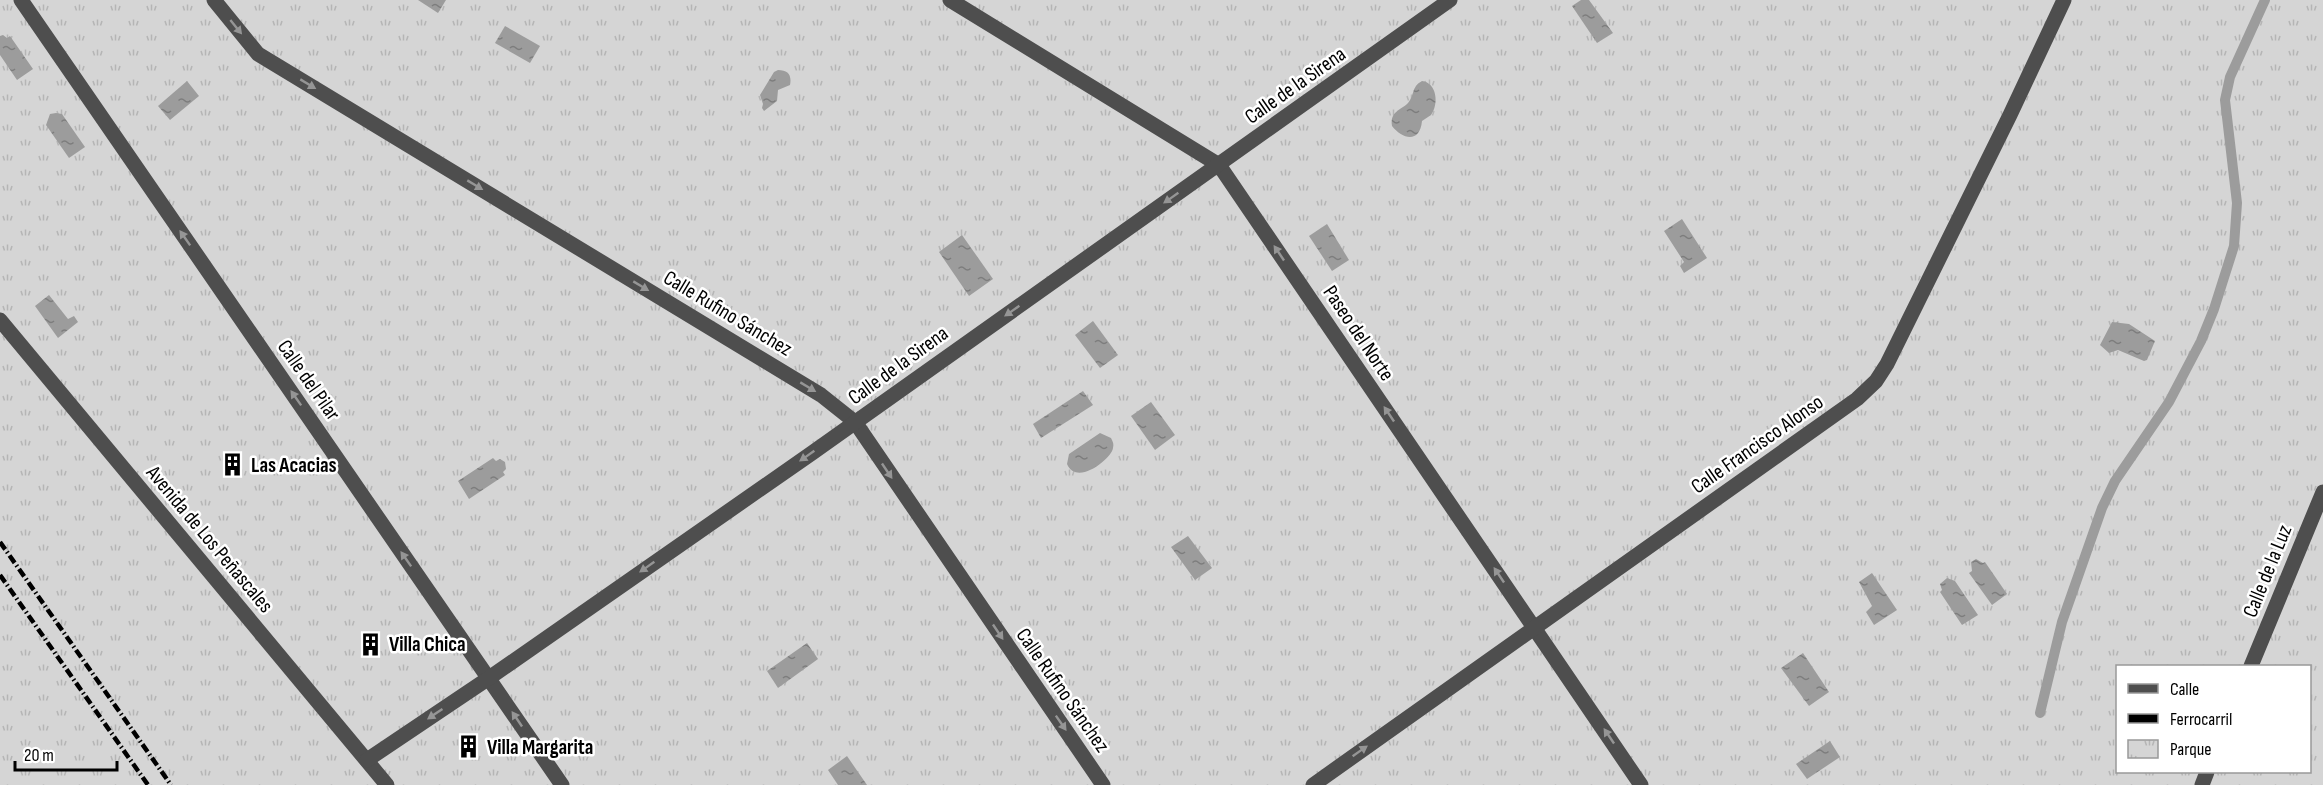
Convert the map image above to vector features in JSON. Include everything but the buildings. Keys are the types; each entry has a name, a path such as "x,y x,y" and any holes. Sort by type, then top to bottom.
{"street":[{"name":"Calle del Pilar","path":"21,0 562,785"},
{"name":"Calle Rufino Sánchez","path":"214,0 258,54 821,394 855,422 1103,785"},
{"name":"Paseo del Norte","path":"950,0 1219,165 1641,785"},
{"name":"Calle de la Sirena","path":"367,760 489,678 855,422 1450,0"},
{"name":"Calle Francisco Alonso","path":"1313,785 1857,399 1876,381 1887,364 2010,115 2064,0"},
{"name":"Avenida de Los Peñascales","path":"0,320 387,785"},
{"name":"Calle de la Luz","path":"2251,665 2323,492"}],"green space":[{"path":"0,0 2323,0 2323,785 0,785"}],"water":[{"path":"418,0 446,0 438,13"},
{"path":"1581,0 1589,0 1613,33 1597,43 1572,6"},
{"path":"505,26 540,46 530,63 495,43"},
{"path":"0,36 7,38 10,36 33,69 17,80 0,55"},
{"path":"778,70 788,74 790,85 778,90 777,101 764,111 760,95 774,72"},
{"path":"187,81 199,96 170,120 158,106"},
{"path":"1422,81 1434,90 1436,100 1434,110 1422,121 1421,128 1415,136 1406,136 1392,126 1393,117 1408,103 1416,86"},
{"path":"50,114 62,114 85,147 69,158 46,125"},
{"path":"1682,219 1707,258 1684,273 1680,266 1684,262 1664,231"},
{"path":"1327,224 1349,260 1332,271 1309,236"},
{"path":"962,235 993,279 969,296 939,252"},
{"path":"49,295 68,319 74,316 78,322 58,338 35,306"},
{"path":"1093,321 1118,355 1100,368 1075,335"},
{"path":"2112,322 2129,324 2155,341 2147,360 2144,361 2118,350 2109,353 2100,345"},
{"path":"1083,391 1093,405 1041,438 1033,424"},
{"path":"1151,402 1175,435 1155,450 1131,416"},
{"path":"1100,433 1111,438 1113,445 1111,453 1101,464 1086,472 1078,473 1072,470 1067,464 1069,454"},
{"path":"493,458 496,461 500,459 505,462 506,469 503,472 505,475 469,499 458,481"},
{"path":"1188,536 1212,568 1195,580 1171,547"},
{"path":"1976,559 1985,562 2007,594 1992,605 1969,573 1972,571 1971,562"},
{"path":"1872,573 1897,610 1874,625 1866,612 1872,606 1859,582"},
{"path":"1947,578 1955,581 1978,615 1962,625 1940,592 1942,590 1940,584"},
{"path":"807,643 818,659 778,688 767,671"},
{"path":"1803,653 1829,692 1809,706 1781,668"},
{"path":"1830,741 1840,757 1807,779 1796,764"},
{"path":"847,756 867,785 838,785 828,770"}],"waterway":[{"path":"2040,713 2062,622 2102,508 2115,481 2169,402 2201,341 2234,246 2237,203 2225,100 2230,77 2265,0"}],"railway":[{"path":"0,542 171,785"},
{"path":"0,575 148,785"}],"place":[{"name":"Las Acacias","path":"233,465"},
{"name":"Villa Chica","path":"371,644"},
{"name":"Villa Margarita","path":"469,747"}]}
